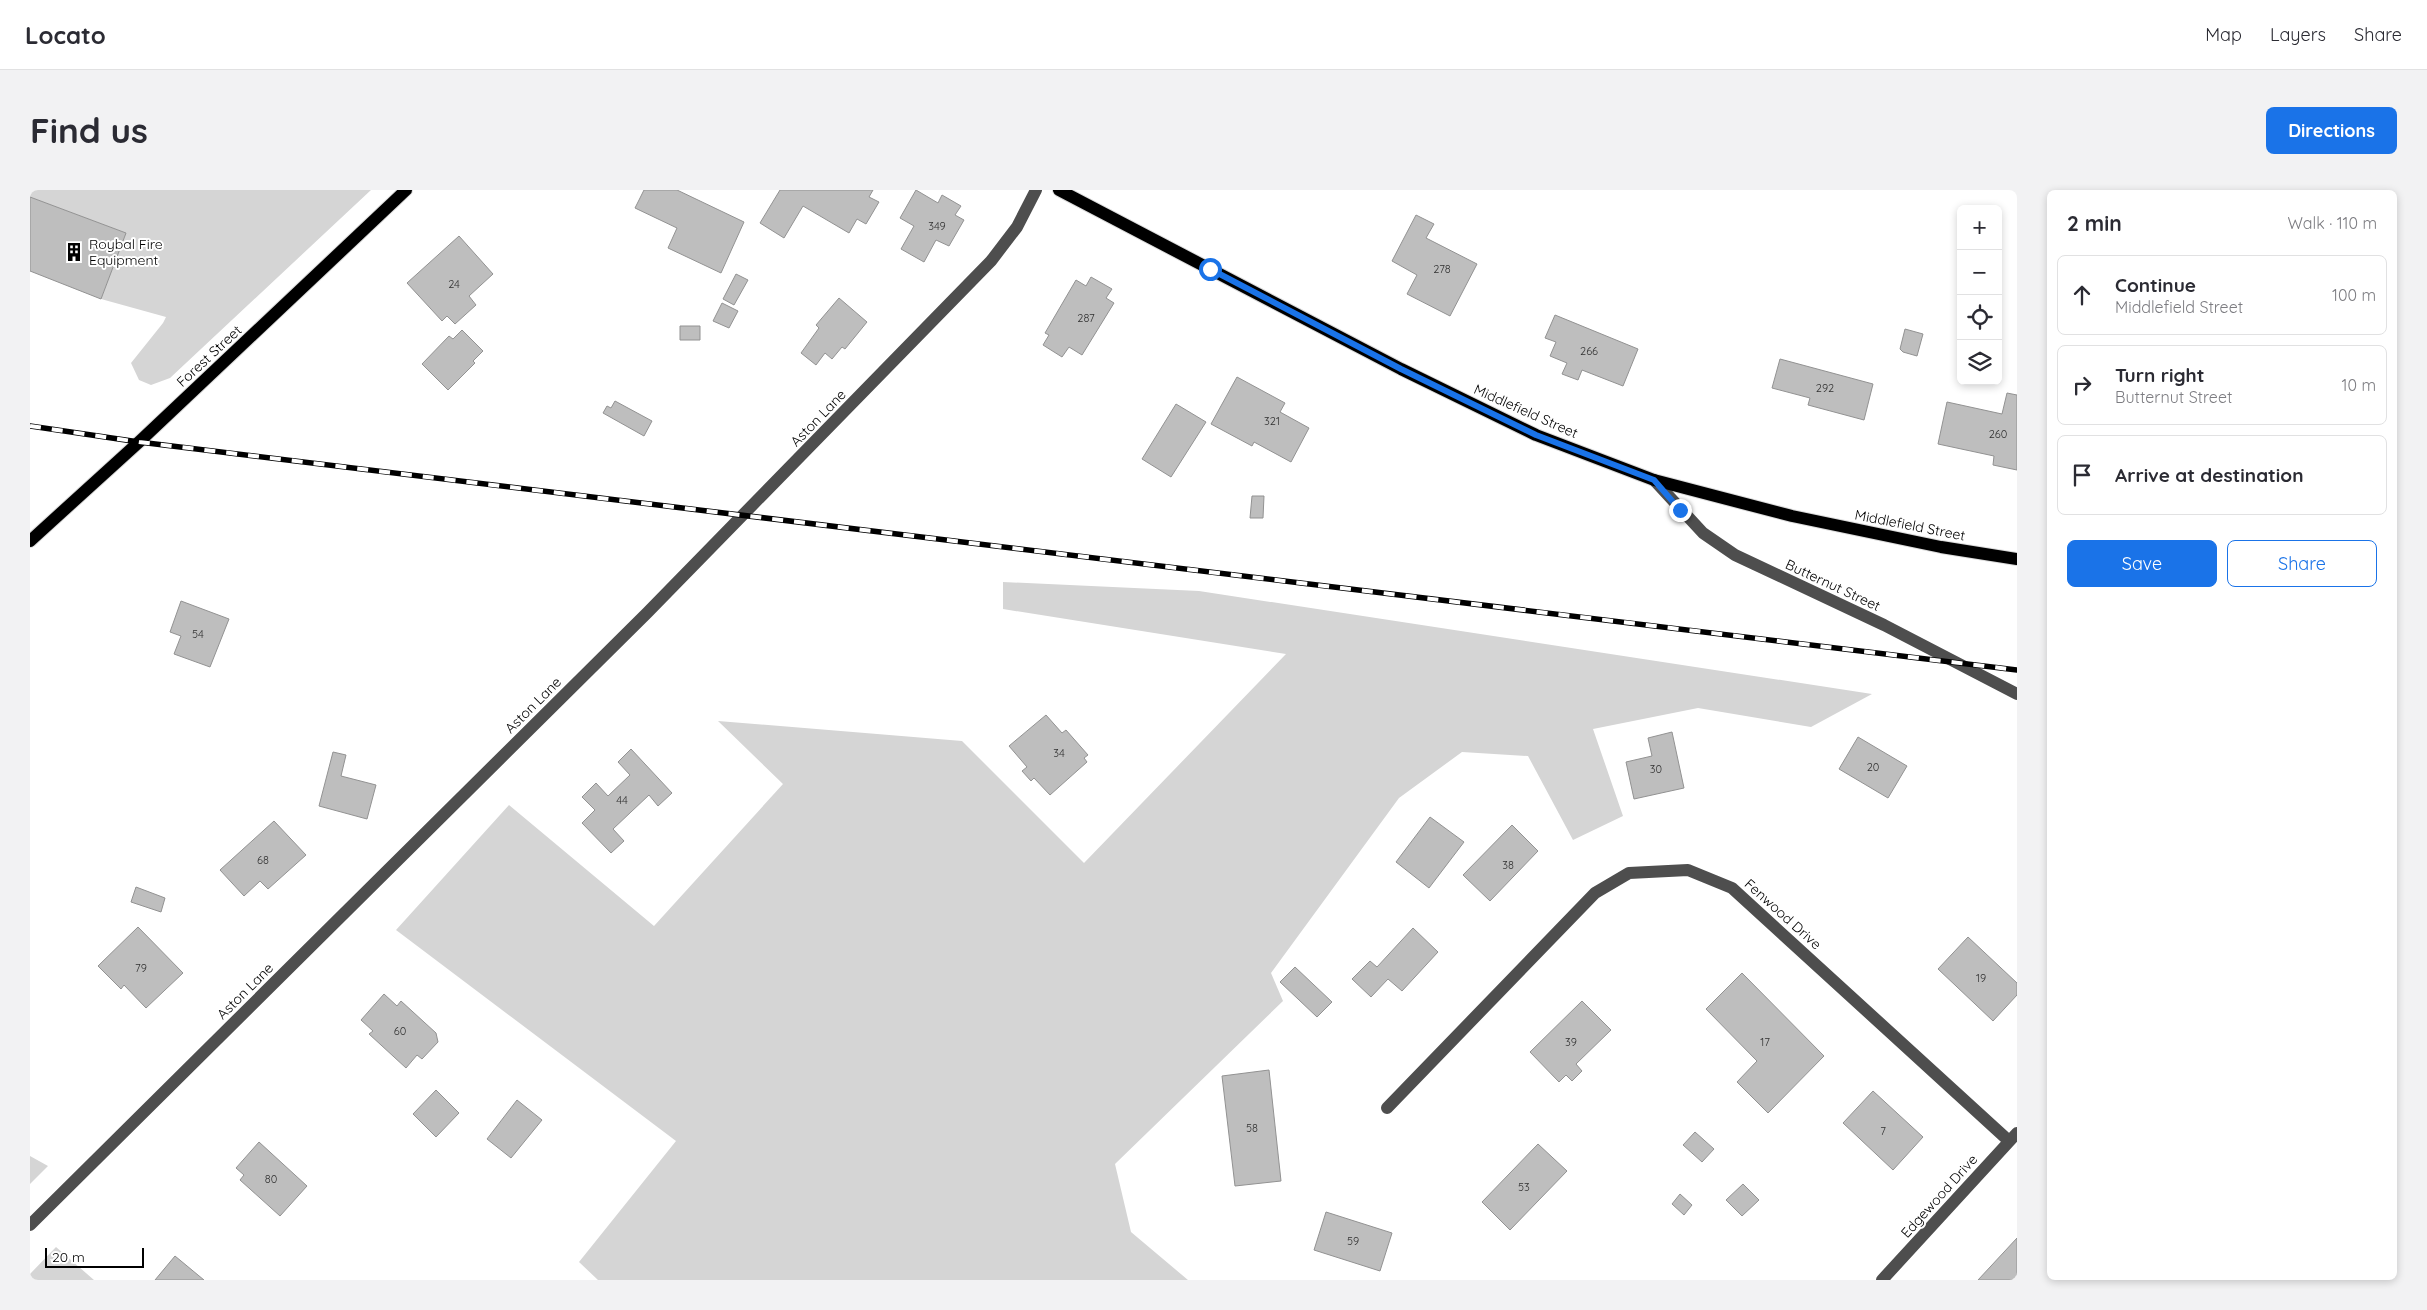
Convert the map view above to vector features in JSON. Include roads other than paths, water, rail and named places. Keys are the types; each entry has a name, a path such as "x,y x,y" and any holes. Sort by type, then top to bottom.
{"main road":[{"name":"Forest Street","path":"30,541 139,442 406,190"},
{"name":"Middlefield Street","path":"1060,190 1401,369 1536,435 1654,480 1792,516 1940,547 2017,559"}],"street":[{"name":"Aston Lane","path":"30,1225 647,613 977,275 1017,227 1036,190"},
{"name":"Butternut Street","path":"1654,480 1703,534 1735,556 1884,625 2017,694"},
{"name":"Fenwood Drive","path":"1387,1108 1595,893 1629,873 1688,870 1732,888 2013,1137"},
{"name":"Edgewood Drive","path":"1882,1280 2013,1137"}],"railway":[{"path":"30,426 139,442 2017,670"}],"place":[{"name":"Roybal Fire Equipment","path":"74,252"}]}
